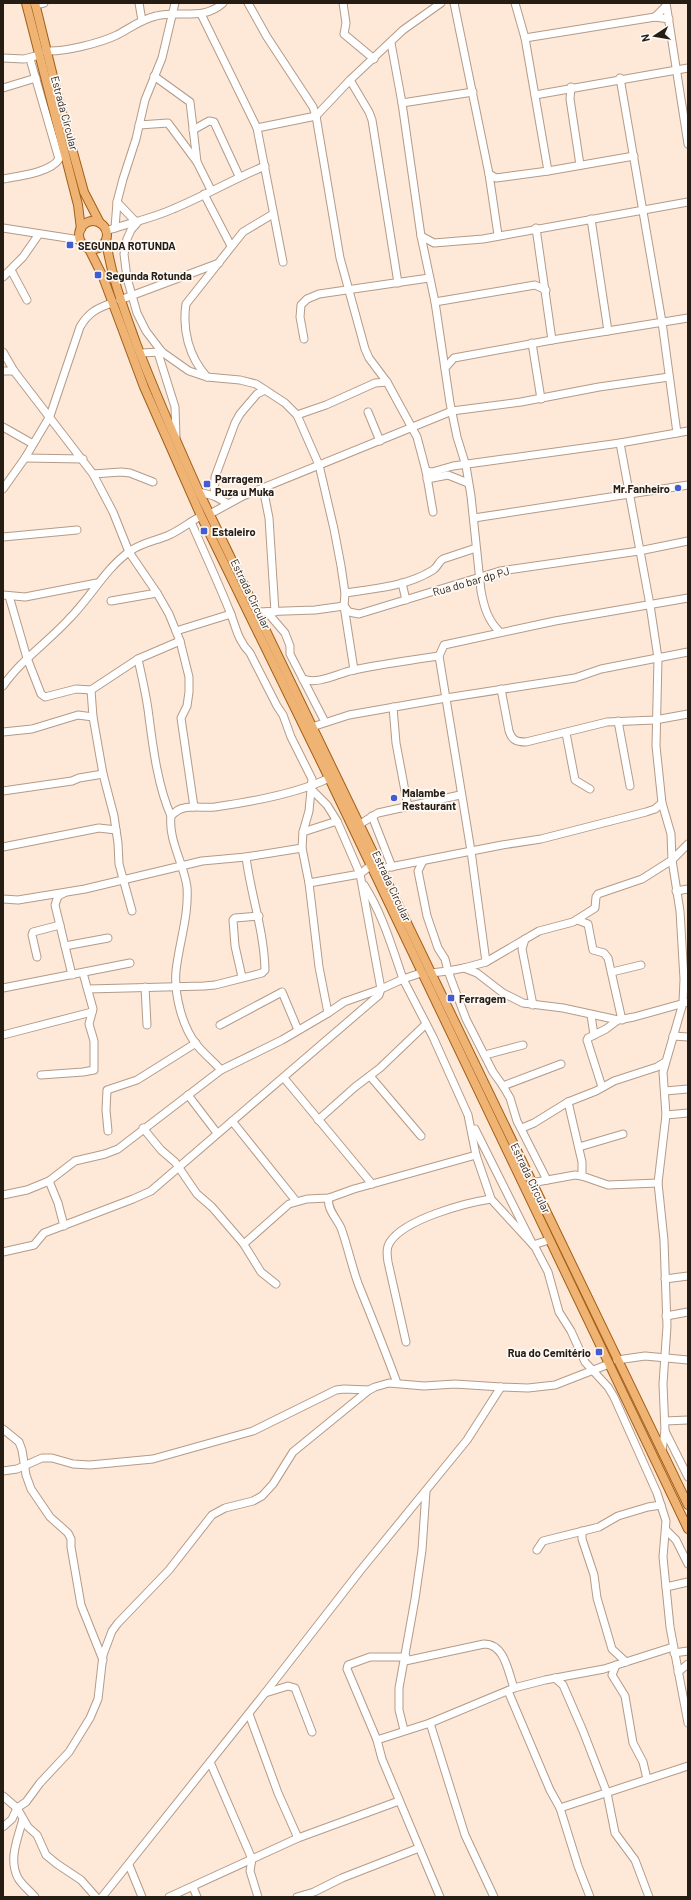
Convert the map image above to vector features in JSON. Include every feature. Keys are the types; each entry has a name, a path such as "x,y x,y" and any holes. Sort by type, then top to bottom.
{"main road":[{"name":"Estrada Circular","path":"26,3 42,53 78,205 81,229"},
{"name":"Estrada Circular","path":"35,4 42,53 49,62 84,192 100,223"},
{"path":"91,221 100,223 106,231 106,240 98,248 88,247 80,240 81,229 83,225 91,221"},
{"name":"Estrada Circular","path":"106,240 116,301 144,387 206,515 421,973 688,1528"},
{"name":"Estrada Circular","path":"88,247 116,301 140,354 199,492 206,515 257,612 531,1183 688,1505"}],"street":[{"path":"35,4 44,3"},
{"path":"139,3 142,21"},
{"path":"115,228 117,202 145,100 162,58 175,3"},
{"path":"3,58 30,59 42,53 58,52 107,39 155,16 172,13 201,14 211,11 224,3"},
{"path":"248,3 267,36 313,107 316,116 329,202 348,291 365,349 369,358 387,382 417,437 426,471 433,512"},
{"path":"343,3 346,23 344,34 374,59"},
{"path":"257,128 316,116 350,80 391,43 403,30 441,3"},
{"path":"454,3 489,174 498,235"},
{"path":"515,3 525,38 548,171"},
{"path":"655,17 666,4"},
{"path":"666,4 688,144"},
{"path":"201,14 257,128 283,262"},
{"path":"525,38 655,17 669,19"},
{"path":"391,43 402,103 421,236 435,302 456,437 466,466 474,518 479,578 484,605 492,624 500,632"},
{"path":"49,62 58,52"},
{"path":"3,179 30,175 54,164 59,159 30,59"},
{"path":"536,95 620,78 688,68"},
{"path":"154,76 190,102 197,162"},
{"path":"3,88 36,78"},
{"path":"620,78 662,322 678,433"},
{"path":"350,80 372,120 398,283"},
{"path":"571,87 570,99 580,166"},
{"path":"560,90 570,99"},
{"path":"402,103 473,92"},
{"path":"193,130 209,121 214,122 239,176"},
{"path":"139,125 168,123 197,162 211,190"},
{"path":"490,184 496,178 580,166 634,156"},
{"path":"106,231 175,209 239,176 265,166"},
{"path":"489,174 496,178"},
{"path":"204,194 232,246"},
{"path":"117,202 137,222"},
{"path":"421,236 434,242 483,239 536,228 688,202"},
{"path":"207,377 199,368 185,334 184,317 186,304 232,246 250,226 273,214"},
{"path":"591,219 608,331"},
{"path":"137,222 127,239 124,254 132,295 146,331 160,353 175,407 176,438"},
{"path":"3,228 80,240"},
{"path":"536,228 552,340"},
{"path":"3,276 11,270 39,234"},
{"path":"424,254 434,242"},
{"path":"3,489 6,479 25,458 50,416 80,327 86,317 95,309 219,263"},
{"path":"11,270 27,300"},
{"path":"535,285 543,276"},
{"path":"304,339 300,317 303,302 319,294 430,278"},
{"path":"435,302 535,285 546,290"},
{"path":"445,368 454,358 532,343 688,318"},
{"path":"532,343 541,399"},
{"path":"442,351 454,358"},
{"path":"3,352 14,370 93,474 113,512 129,552 157,593 176,631 189,677 187,706 181,718 194,806"},
{"path":"140,354 160,353 189,371 207,377 240,380 256,384 285,403 297,415 319,465 334,529 345,593 344,606 354,670"},
{"path":"3,371 14,370"},
{"path":"375,382 379,371"},
{"path":"3,686 27,658 69,620 89,597 97,583 129,552 142,543 168,535 227,503 452,411 541,399 599,387 669,377"},
{"path":"297,415 326,405 375,382 387,382"},
{"path":"214,496 215,478 235,423 240,414 257,394 265,390"},
{"path":"368,412 380,441"},
{"path":"3,427 33,444"},
{"path":"426,471 432,472 454,466 466,466 620,443 688,431"},
{"path":"620,443 650,605 658,658 658,689 655,720 656,746 662,803 672,843 672,860 685,950 685,1002 673,1036 663,1072 666,1115 658,1184 664,1240 666,1316 665,1431 662,1450"},
{"path":"25,458 83,459"},
{"path":"93,474 121,472 130,473 153,482"},
{"path":"427,479 448,475 468,484"},
{"path":"474,518 688,485"},
{"path":"263,488 270,526 271,612 285,633 290,646 290,654 306,682 325,722"},
{"path":"199,492 214,496 227,503"},
{"path":"191,522 231,614 236,631 243,646 250,653 277,706 283,714 291,737 311,774 312,788 309,811 303,832 302,848 309,883 319,967 328,1013"},
{"path":"3,537 77,530"},
{"name":"Rua do bar dp PJ","path":"344,606 349,612 359,614 500,571 688,541"},
{"path":"345,593 378,589 402,583 433,570 439,561 476,548"},
{"path":"97,583 25,597 6,596 27,658 42,694 45,697 76,689 91,690 138,659 180,641"},
{"path":"402,583 406,600"},
{"path":"111,601 157,593"},
{"path":"486,962 471,851 460,795 440,656 444,645 500,632 688,598"},
{"path":"257,612 315,610 344,606"},
{"path":"176,631 231,614"},
{"path":"490,634 492,624"},
{"path":"312,727 350,714 575,678 601,669 688,652"},
{"path":"306,682 329,678 354,670 440,656"},
{"path":"138,659 148,708 154,753 167,807 171,816 172,827 186,886 187,909 176,972 176,986 184,1018 196,1043 221,1070"},
{"path":"501,689 509,731 514,740 526,742 618,721 655,720 688,714"},
{"path":"91,690 93,717 103,774 114,816 119,864 132,911"},
{"path":"393,706 396,743 408,807"},
{"path":"3,732 32,729 78,715 93,717"},
{"path":"618,721 630,786"},
{"path":"566,733 575,780 590,789"},
{"path":"3,791 72,781 79,778 103,774"},
{"path":"171,816 176,811 194,806 212,807 245,802 312,788 329,778"},
{"path":"312,788 327,805 337,821 360,878 376,906 403,979 426,1024 495,1173 548,1272 559,1312 571,1331 585,1362 614,1397 661,1505 666,1521 664,1557 666,1587 674,1650 688,1723"},
{"path":"360,824 372,816 460,795"},
{"path":"380,869 553,837 655,809 662,803"},
{"path":"655,809 665,813"},
{"path":"3,847 99,828 110,822 114,816"},
{"path":"372,816 392,867"},
{"path":"303,832 337,821"},
{"path":"99,828 116,830"},
{"path":"672,843 686,845"},
{"path":"431,973 464,968 486,962 539,931 565,925 577,920 595,908 596,897 598,894 642,878 672,860 686,845"},
{"path":"3,899 18,900 65,892 208,860 246,857 302,848"},
{"path":"88,989 215,985 262,973 265,970 259,916 252,892 246,857"},
{"path":"423,861 418,871 428,924 438,948 445,959 466,1019 494,1072 510,1098 517,1120 547,1180"},
{"path":"408,864 418,871"},
{"path":"309,883 360,878 370,866"},
{"path":"3,1252 34,1245 44,1233 133,1200 151,1191 379,995 381,989 360,878"},
{"path":"676,891 688,889"},
{"path":"65,892 58,896 55,905 72,975"},
{"path":"586,915 593,950 606,955 612,972 620,1020"},
{"path":"242,977 235,946 233,920 235,918 259,916"},
{"path":"577,920 588,924"},
{"path":"37,957 32,935 33,932 60,925"},
{"path":"65,946 108,938"},
{"path":"525,939 522,949 532,1005"},
{"path":"3,988 130,963"},
{"path":"612,972 641,965"},
{"path":"464,968 477,973 515,1000 532,1005 563,1008 620,1020"},
{"path":"41,1075 94,1070 94,1041 89,1024 92,1012 84,973"},
{"path":"3,1195 27,1190 49,1181 75,1161 105,1154 118,1149 143,1128 221,1070 298,1030 344,1002 421,973"},
{"path":"145,987 146,1025"},
{"path":"220,1025 282,992 298,1030"},
{"path":"602,1087 587,1040 588,1038 620,1020 685,1002"},
{"path":"3,1035 92,1012"},
{"path":"591,1015 594,1036"},
{"path":"318,1120 409,1042 426,1024"},
{"path":"673,1036 688,1037"},
{"path":"108,1131 106,1110 107,1090 137,1080 196,1043"},
{"path":"485,1054 523,1045"},
{"path":"522,1128 534,1123 568,1102 614,1081 657,1067 665,1062"},
{"path":"503,1086 562,1064"},
{"path":"657,1067 663,1072"},
{"path":"370,1076 421,1136"},
{"path":"284,1078 372,1184"},
{"path":"665,1091 688,1089"},
{"path":"188,1095 217,1133"},
{"path":"568,1102 582,1162 582,1176"},
{"path":"666,1115 688,1112"},
{"path":"468,1115 476,1155 491,1199 533,1245"},
{"path":"232,1121 296,1201"},
{"path":"143,1128 178,1168 197,1194 212,1207 243,1243 261,1272 276,1284"},
{"path":"579,1147 623,1134"},
{"path":"243,1243 289,1204 296,1201 329,1198 372,1184 476,1155"},
{"path":"531,1183 560,1177 582,1176 608,1185 658,1184"},
{"path":"49,1181 58,1203 64,1226"},
{"path":"329,1198 329,1206 341,1228 359,1285 368,1303 372,1320 397,1383"},
{"path":"406,1342 388,1262 387,1250 389,1243 403,1230 432,1214 491,1199"},
{"path":"533,1245 549,1240"},
{"path":"665,1279 688,1276"},
{"path":"666,1316 688,1312"},
{"path":"617,1360 645,1356 688,1360"},
{"path":"3,1827 12,1819 17,1808 26,1802 40,1783 60,1763 84,1730 98,1699 107,1641 118,1623 169,1570 212,1515 225,1508 253,1501 262,1496 274,1484 293,1452 369,1390 388,1383 424,1386 455,1384 501,1388 550,1385 609,1364"},
{"path":"3,1471 25,1466 42,1458 52,1458 73,1464 90,1465 153,1459 253,1431 336,1390 344,1388 369,1390"},
{"path":"102,1897 266,1693 360,1571 467,1440 501,1388"},
{"path":"665,1421 688,1420"},
{"path":"3,1429 18,1442 22,1450 26,1475 34,1495 50,1517 68,1534 71,1539 70,1547 81,1605 103,1660"},
{"path":"665,1431 688,1477"},
{"path":"404,1730 399,1710 399,1688 422,1550 426,1491"},
{"path":"537,1550 543,1541 606,1524 618,1516 648,1507 661,1505"},
{"path":"666,1530 676,1540 688,1564"},
{"path":"582,1531 582,1539 594,1575 597,1598 612,1649 626,1662"},
{"path":"666,1587 688,1582"},
{"path":"440,1897 382,1760 377,1740 347,1669 348,1665 370,1657 405,1659 484,1644 491,1644 500,1650 511,1690 550,1790 560,1808 578,1866 590,1897"},
{"path":"377,1740 430,1722 511,1690 567,1675 616,1665 674,1650 688,1651"},
{"path":"678,1672 688,1664"},
{"path":"616,1665 612,1675 625,1696 633,1743 643,1762 647,1779"},
{"path":"562,1685 567,1675"},
{"path":"555,1678 562,1685 583,1731 607,1793 612,1827 635,1860 649,1897"},
{"path":"266,1693 288,1686 295,1688 312,1732"},
{"path":"248,1714 278,1793 298,1838"},
{"path":"430,1722 465,1835 494,1897"},
{"path":"210,1762 252,1859 250,1871 258,1897"},
{"path":"560,1808 688,1766"},
{"path":"3,1796 17,1808 23,1819 37,1835 46,1854 57,1864 81,1880 96,1897"},
{"path":"169,1897 298,1838 399,1801"},
{"path":"23,1819 15,1846 14,1867 24,1886 35,1897"},
{"path":"297,1897 314,1892 346,1877 419,1848"},
{"path":"129,1865 142,1897"},
{"path":"239,1865 250,1871"},
{"path":"192,1887 197,1897"}],"place":[{"name":"SEGUNDA ROTUNDA","path":"70,245"},
{"name":"Segunda Rotunda","path":"98,275"},
{"name":"Parragem Puza u Muka","path":"207,484"},
{"name":"Mr.Fanheiro","path":"678,488"},
{"name":"Estaleiro","path":"204,531"},
{"name":"Malambe Restaurant","path":"394,798"},
{"name":"Ferragem","path":"451,998"},
{"name":"Rua do Cemitério","path":"599,1352"}]}
